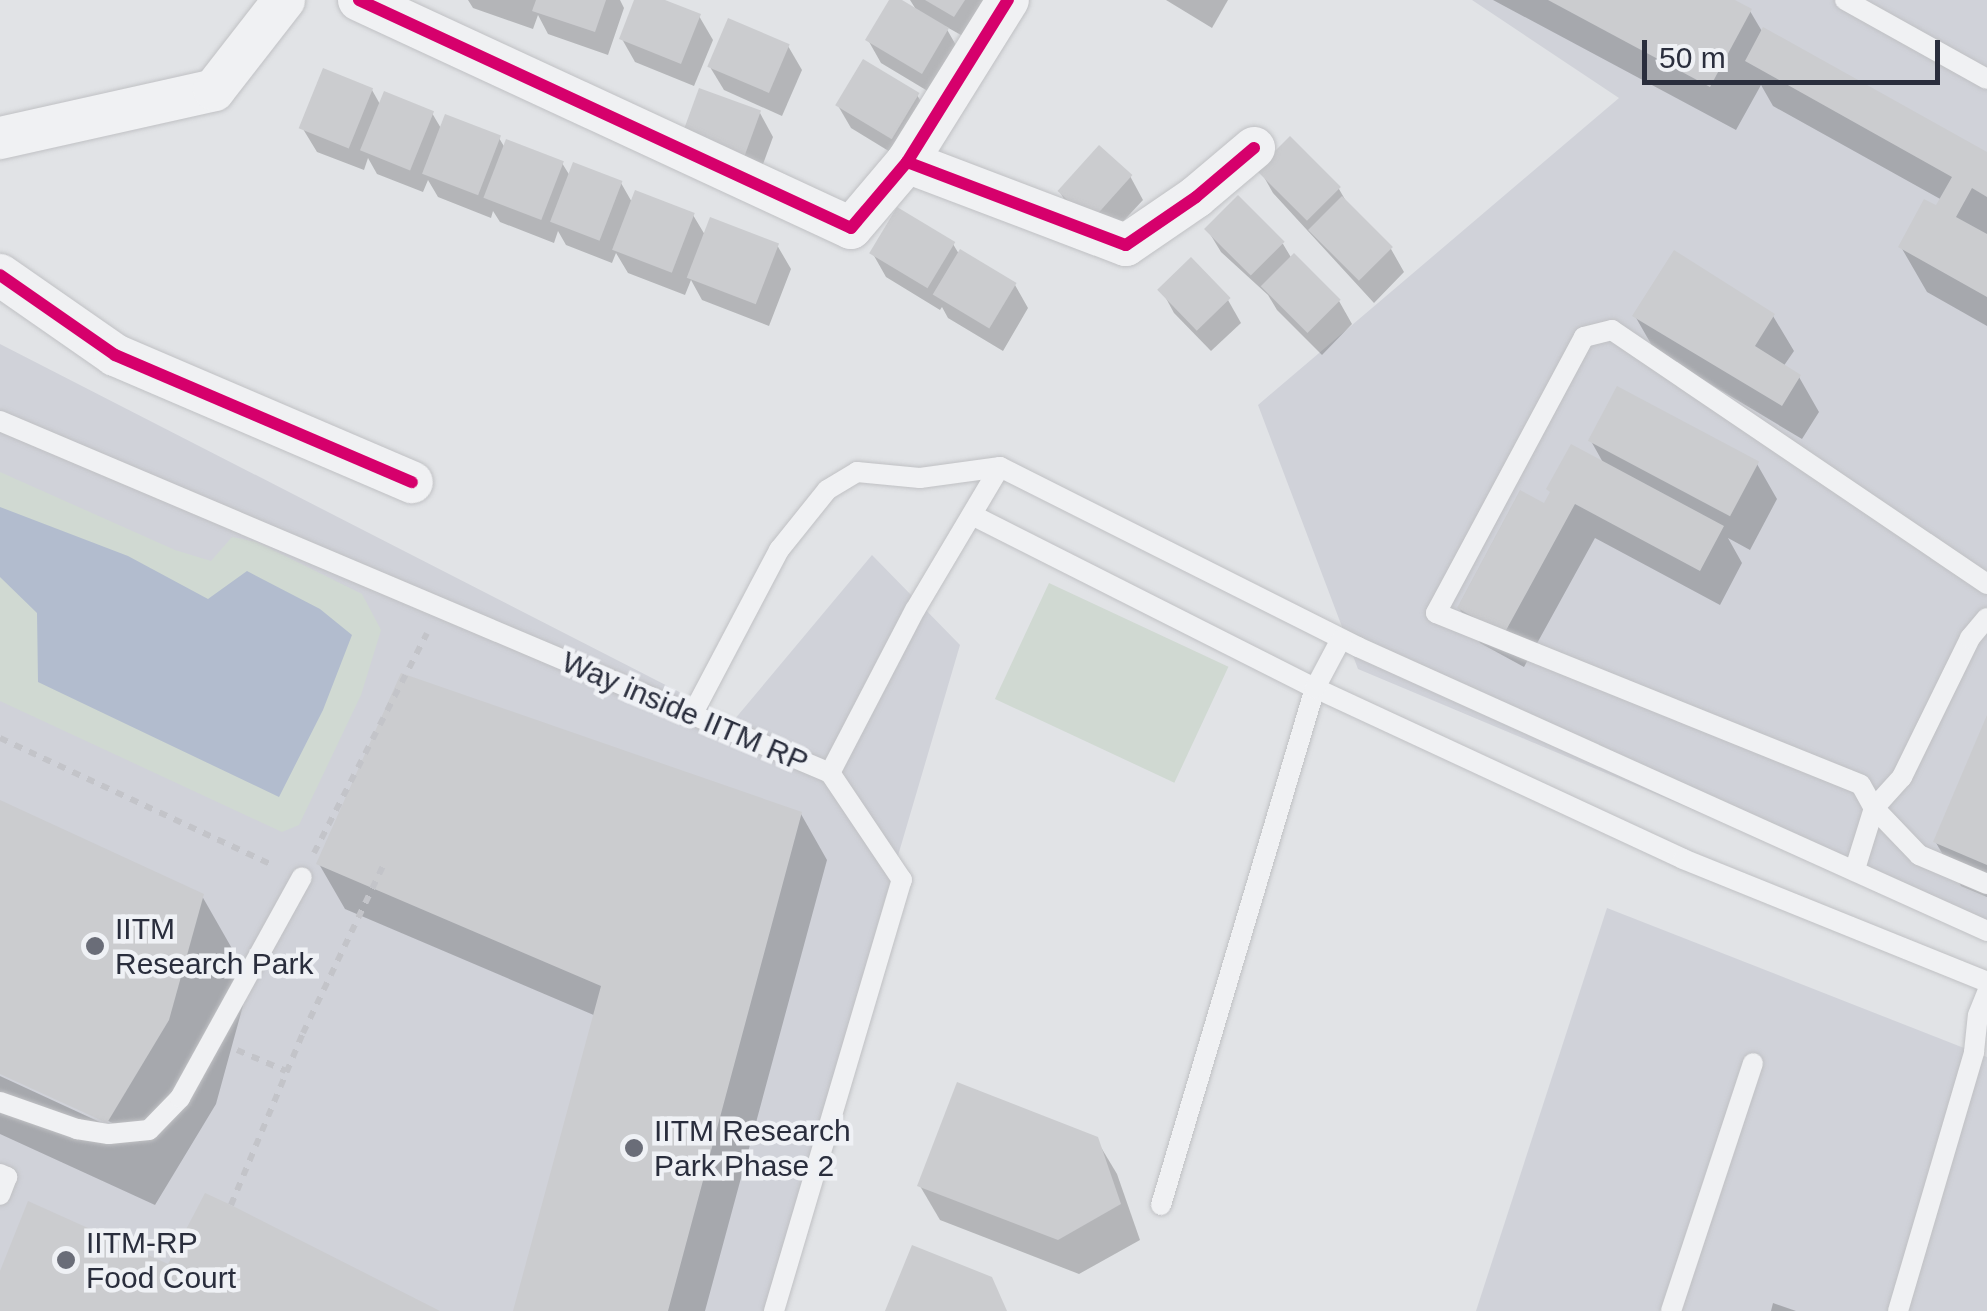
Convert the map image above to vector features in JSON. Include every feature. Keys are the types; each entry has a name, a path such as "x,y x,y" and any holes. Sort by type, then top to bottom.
{"street":[{"path":"0,138 214,90 284,0"},
{"path":"359,0 851,228 907,162 1008,0"},
{"path":"907,162 1126,245 1196,197 1254,148"},
{"path":"0,275 116,355 412,482"}],"lane":[{"path":"1846,0 1987,79"},
{"path":"1987,584 1612,330 1584,336 1436,613 1861,785 1874,808 1919,856 1987,884"},
{"name":"Way inside IITM RP","path":"0,421 830,773 915,610 1000,467"},
{"path":"692,715 779,550 827,490 857,472 920,478 1000,467 1341,639 1987,931"},
{"path":"972,515 1315,688 1683,860 1987,982"},
{"path":"1854,869 1874,808 1902,777 1970,638 1987,618"},
{"path":"1161,1205 1315,688 1341,639"},
{"path":"774,1311 902,880 830,773"},
{"path":"0,1102 76,1129 109,1134 150,1130 180,1098 302,878"},
{"path":"1898,1311 1981,1054 1978,1015 1987,993"},
{"path":"1671,1311 1753,1062"},
{"path":"0,1174 7,1177 0,1195"}],"path":[{"path":"0,738 302,878 439,610"},
{"path":"231,1205 286,1071 385,862"},
{"path":"213,1039 286,1071"}],"shaded area":[{"path":"1472,0 1987,0 1987,933 1358,669 1258,405 1619,98"},
{"name":"IITM Research Park","path":"0,344 734,720 872,555 960,645 764,1311 0,1311"},
{"path":"0,472 175,550 211,561 232,537 257,542 362,594 381,630 361,695 299,825 282,832 0,701"},
{"path":"1049,583 1228,667 1174,783 995,699"},
{"path":"1607,908 1987,1057 1987,1311 1476,1311"}],"water":[{"path":"0,507 128,556 208,599 247,571 320,609 352,635 323,710 279,797 38,682 37,613 0,577"}],"building":[{"path":"536,0 606,0 595,32 532,11"},
{"path":"634,0 665,0 701,14 681,64 619,39"},
{"path":"889,0 902,0 949,28 922,74 865,40"},
{"path":"925,0 965,0 954,17"},
{"path":"1548,0 1735,0 1752,9 1710,87"},
{"path":"728,18 790,44 769,93 707,67"},
{"path":"1763,27 1987,152 1987,197 1972,188 1956,217 1987,234 1987,297 1898,247 1924,199 1936,205 1952,177 1745,61"},
{"path":"863,59 920,93 892,139 835,105"},
{"path":"323,68 373,88 349,148 299,128"},
{"path":"699,88 761,111 743,160 681,138"},
{"path":"384,91 434,111 410,171 360,150"},
{"path":"445,114 501,136 478,195 422,174"},
{"path":"1290,136 1341,187 1307,221 1256,170"},
{"path":"506,139 564,161 541,220 483,198"},
{"path":"1099,145 1132,175 1091,221 1058,191"},
{"path":"573,162 622,181 600,241 550,222"},
{"path":"635,190 695,213 672,273 612,250"},
{"path":"1238,195 1285,242 1251,276 1204,229"},
{"path":"1342,196 1393,247 1359,281 1308,230"},
{"path":"897,207 955,242 927,288 869,253"},
{"path":"710,217 779,244 756,304 687,278"},
{"path":"960,249 1017,283 989,328 933,294"},
{"path":"1674,250 1775,314 1755,346 1801,375 1782,406 1632,316"},
{"path":"1294,253 1341,300 1307,333 1261,286"},
{"path":"1191,257 1231,298 1197,331 1157,290"},
{"path":"1617,386 1759,462 1730,516 1588,441"},
{"path":"1571,444 1724,526 1700,571 1575,504 1504,634 1457,608 1520,490 1544,503 1550,492 1546,489"},
{"name":"IITM Research Park Phase 2","path":"401,673 802,812 668,1311 513,1311 601,986 316,864"},
{"path":"1987,715 1987,865 1933,842"},
{"name":"IITM Research Park","path":"0,800 204,894 169,1020 107,1123 0,1074"},
{"path":"957,1082 1098,1137 1121,1204 1058,1240 917,1186"},
{"path":"205,1193 440,1311 0,1311 0,1271 28,1201 168,1264"},
{"path":"912,1245 992,1277 1007,1311 885,1311"}],"cycle path":[{"path":"359,0 851,228 907,162 1008,0"},
{"path":"907,162 1126,245 1196,197 1254,148"},
{"path":"0,275 115,355 412,482"}],"place":[{"name":"IITM Research Park","path":"95,946"},
{"name":"IITM Research Park Phase 2","path":"634,1148"},
{"name":"IITM-RP Food Court","path":"66,1260"}]}
